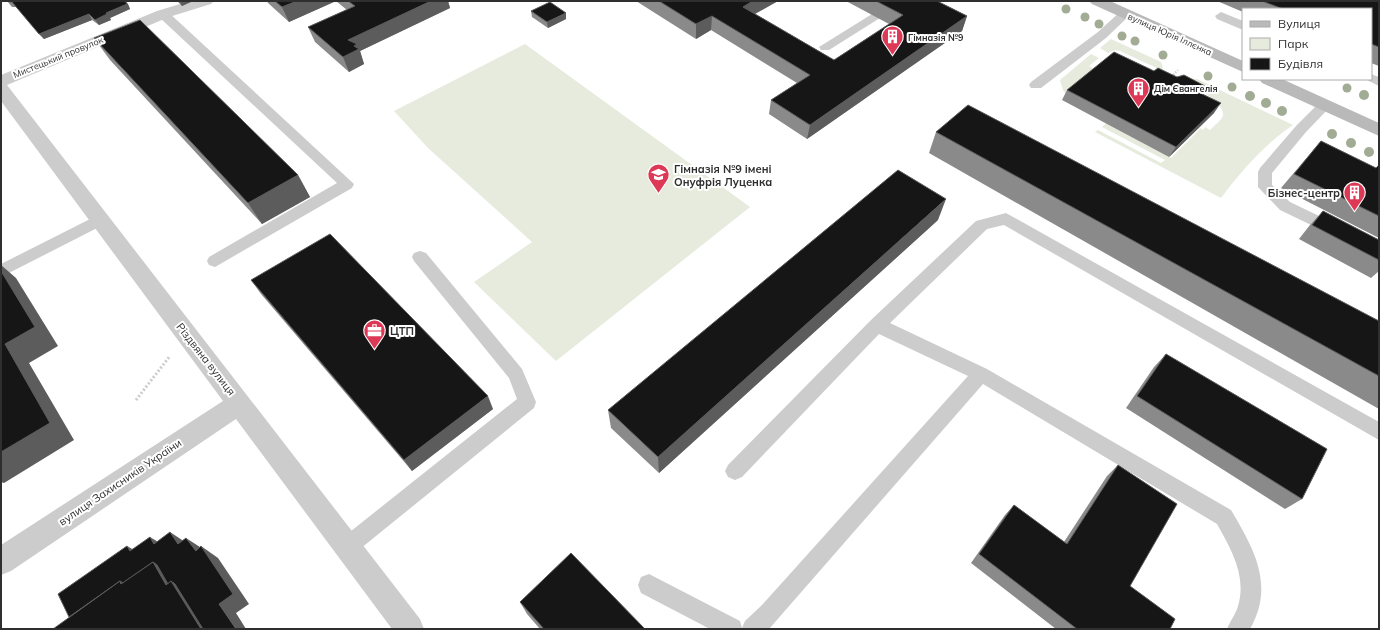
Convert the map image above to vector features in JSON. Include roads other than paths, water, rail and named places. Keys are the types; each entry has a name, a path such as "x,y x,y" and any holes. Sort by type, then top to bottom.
{"street":[{"name":"Мистецький провулок","path":"1,81 163,14 206,1"},
{"name":"вулиця Юрія Іллєнка","path":"1097,1 1242,67"},
{"path":"1270,80 1379,130"},
{"name":"Різдвяна вулиця","path":"1,89 410,629"},
{"name":"вулиця Захисників України","path":"1,561 240,403"}],"lane":[{"path":"825,47 901,1"},
{"path":"163,14 348,184 215,261"},
{"path":"1036,85 1102,35 1125,14"},
{"path":"1221,16 1242,26"},
{"path":"1325,105 1301,129 1265,172 1265,186 1285,206 1348,237"},
{"path":"735,471 877,325 982,225 1006,219 1379,432"},
{"path":"1,271 100,220"},
{"path":"348,546 528,402 516,374 420,257"},
{"path":"877,325 982,374 1224,517 1246,556 1252,584 1248,609 1238,629"},
{"path":"753,629 770,613 982,374"},
{"path":"649,585 732,629"}],"place":[{"name":"Гімназія №9","path":"892,56"},
{"name":"Дім Євангелія","path":"1139,108"},
{"name":"Гімназія №9 імені Онуфрія Луценка","path":"659,194"},
{"name":"Бізнес-центр","path":"1355,212"},
{"name":"ЦТП","path":"374,350"}]}
